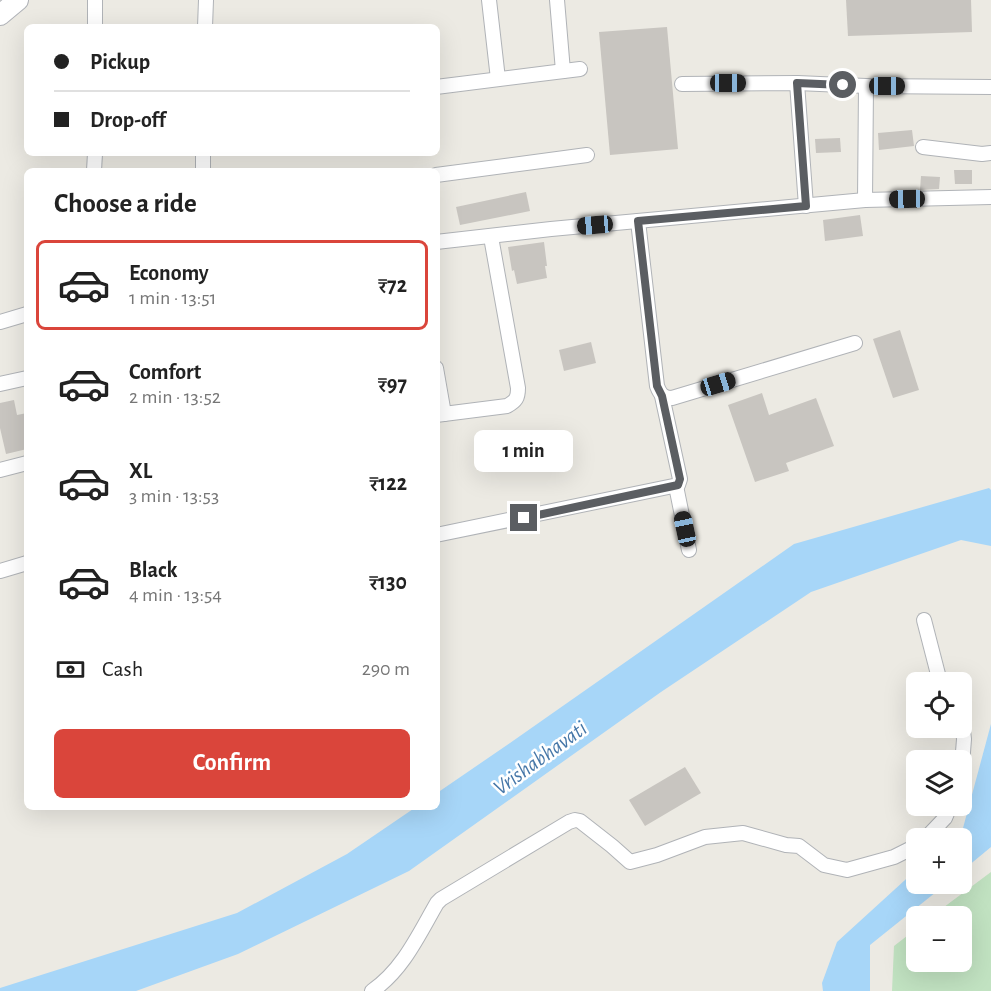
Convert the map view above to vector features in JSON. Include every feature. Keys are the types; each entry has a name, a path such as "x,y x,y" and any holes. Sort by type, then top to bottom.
{"street":[{"path":"0,15 18,0"},
{"path":"95,0 95,24"},
{"path":"205,24 206,0"},
{"path":"489,0 498,79"},
{"path":"557,0 563,71"},
{"path":"440,86 580,69"},
{"path":"797,83 806,206"},
{"path":"682,84 797,83 991,87"},
{"path":"865,200 866,86"},
{"path":"923,147 991,153"},
{"path":"440,174 587,155"},
{"path":"440,242 865,200 991,197"},
{"path":"440,534 678,485 680,479 662,396 657,386 638,221"},
{"path":"440,415 507,406 515,402 518,395 519,388 491,237"},
{"path":"0,322 24,318"},
{"path":"662,396 672,398 855,343"},
{"path":"0,384 24,379"},
{"path":"0,470 24,464"},
{"path":"676,486 690,550"},
{"path":"0,571 24,564"},
{"path":"924,620 937,672"},
{"path":"936,828 946,816"},
{"path":"372,991 405,957 441,899 569,822 576,820 630,862 657,855 705,837 742,833 799,846 824,865 847,870 894,857 906,851"}],"green space":[{"path":"991,872 991,991 892,991 894,946 906,937 906,972 972,972 972,906 945,906 962,894 972,894 972,886"}],"water":[{"name":"Vrishabhavati","path":"989,488 991,490 991,546 961,540 811,592 661,692 409,871 238,954 136,991 0,991 0,988 237,913 347,854 412,810 440,810 440,791 794,544"},
{"path":"991,724 991,847 972,863 972,828 963,828 966,816 972,816 972,795"},
{"path":"906,879 906,894 934,894 919,906 906,906 906,916 870,945 870,991 823,991 822,983 837,942"}],"building":[{"path":"846,0 971,0 972,32 848,36"},
{"path":"667,27 678,149 610,155 599,32"},
{"path":"912,130 914,146 879,150 878,133"},
{"path":"840,138 841,152 816,153 815,139"},
{"path":"954,170 972,170 972,184 955,184"},
{"path":"921,176 940,177 939,189 920,190"},
{"path":"526,192 530,211 460,225 456,207"},
{"path":"860,215 863,236 825,241 823,220"},
{"path":"544,242 547,278 517,284 508,247"},
{"path":"900,330 919,390 893,398 873,339"},
{"path":"591,342 596,363 564,371 559,350"},
{"path":"762,393 769,415 816,398 834,446 786,463 789,471 755,482 728,405"},
{"path":"14,400 17,415 24,414 24,450 6,454 0,428 0,403"},
{"path":"685,767 701,793 645,826 629,800"}],"route":[{"path":"524,518 678,485 680,479 662,396 657,386 638,221 806,206 797,83 843,85"}]}
